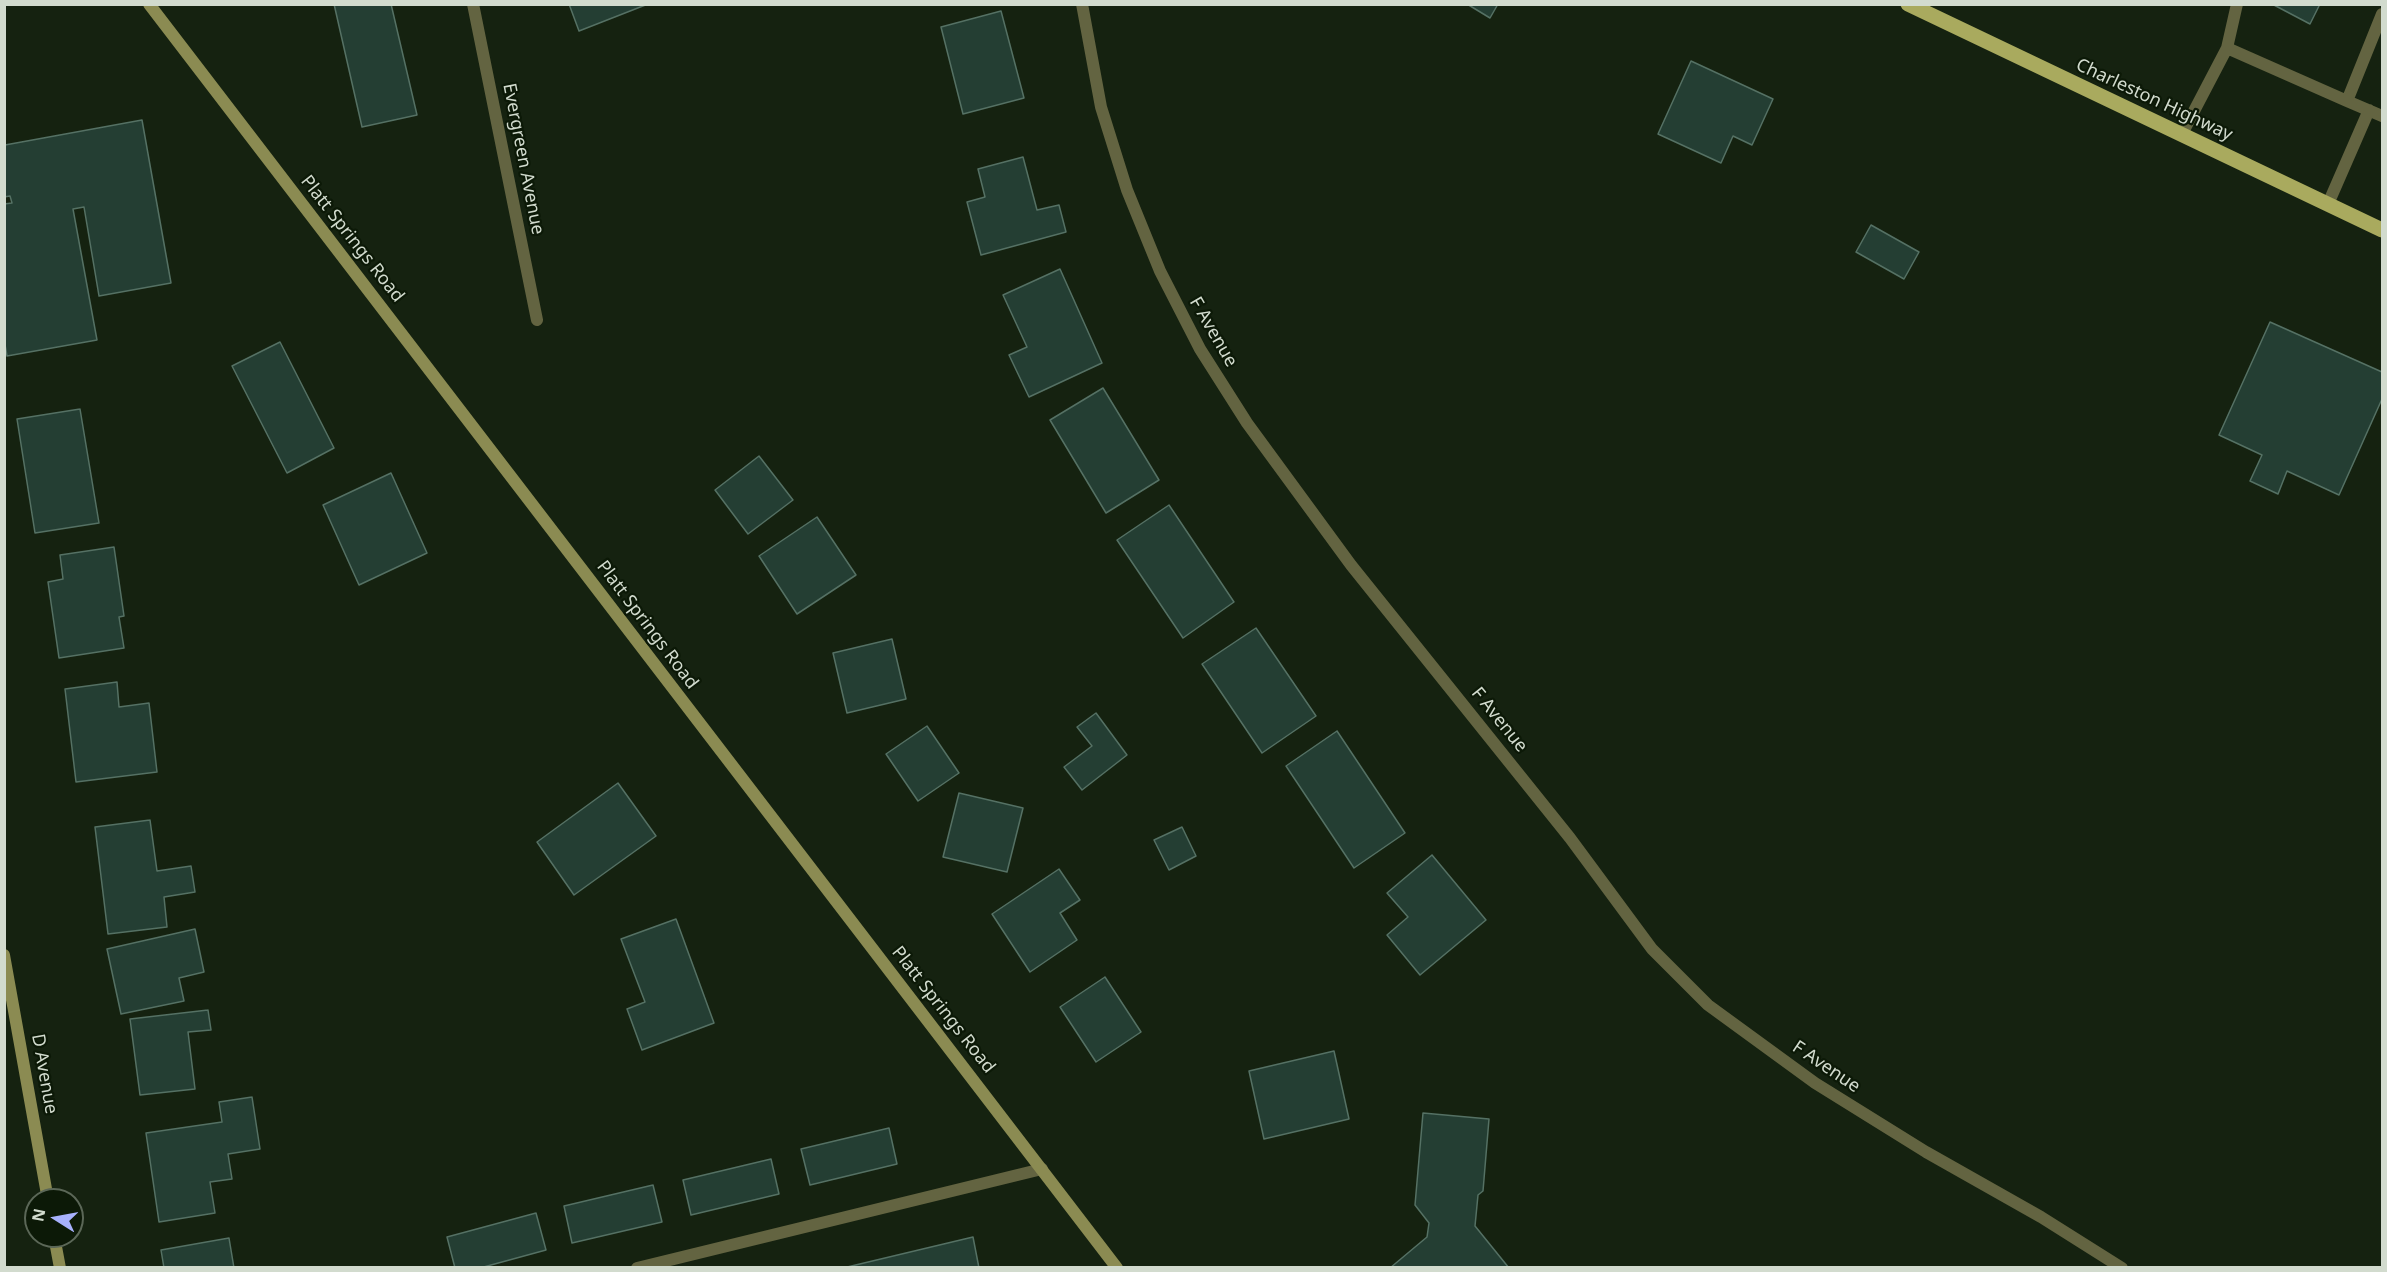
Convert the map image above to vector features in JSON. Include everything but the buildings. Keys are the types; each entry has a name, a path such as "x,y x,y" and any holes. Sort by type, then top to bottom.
{"main road":[{"name":"Platt Springs Road","path":"149,4 1117,1268"},
{"name":"Charleston Highway","path":"1908,4 2382,230"},
{"name":"D Avenue","path":"4,955 46,1188"},
{"path":"56,1248 60,1268"}],"street":[{"name":"Evergreen Avenue","path":"473,4 537,320"},
{"name":"F Avenue","path":"1082,4 1101,107 1127,190 1160,272 1200,350 1247,423 1351,565 1570,838 1652,949 1708,1005 1815,1083 1926,1152 2041,1216 2122,1268"},
{"path":"2182,135 2227,48 2237,4"},
{"path":"2347,101 2382,14"},
{"path":"2227,48 2382,116"},
{"path":"2328,204 2369,110"},
{"path":"637,1268 1042,1169"}]}
